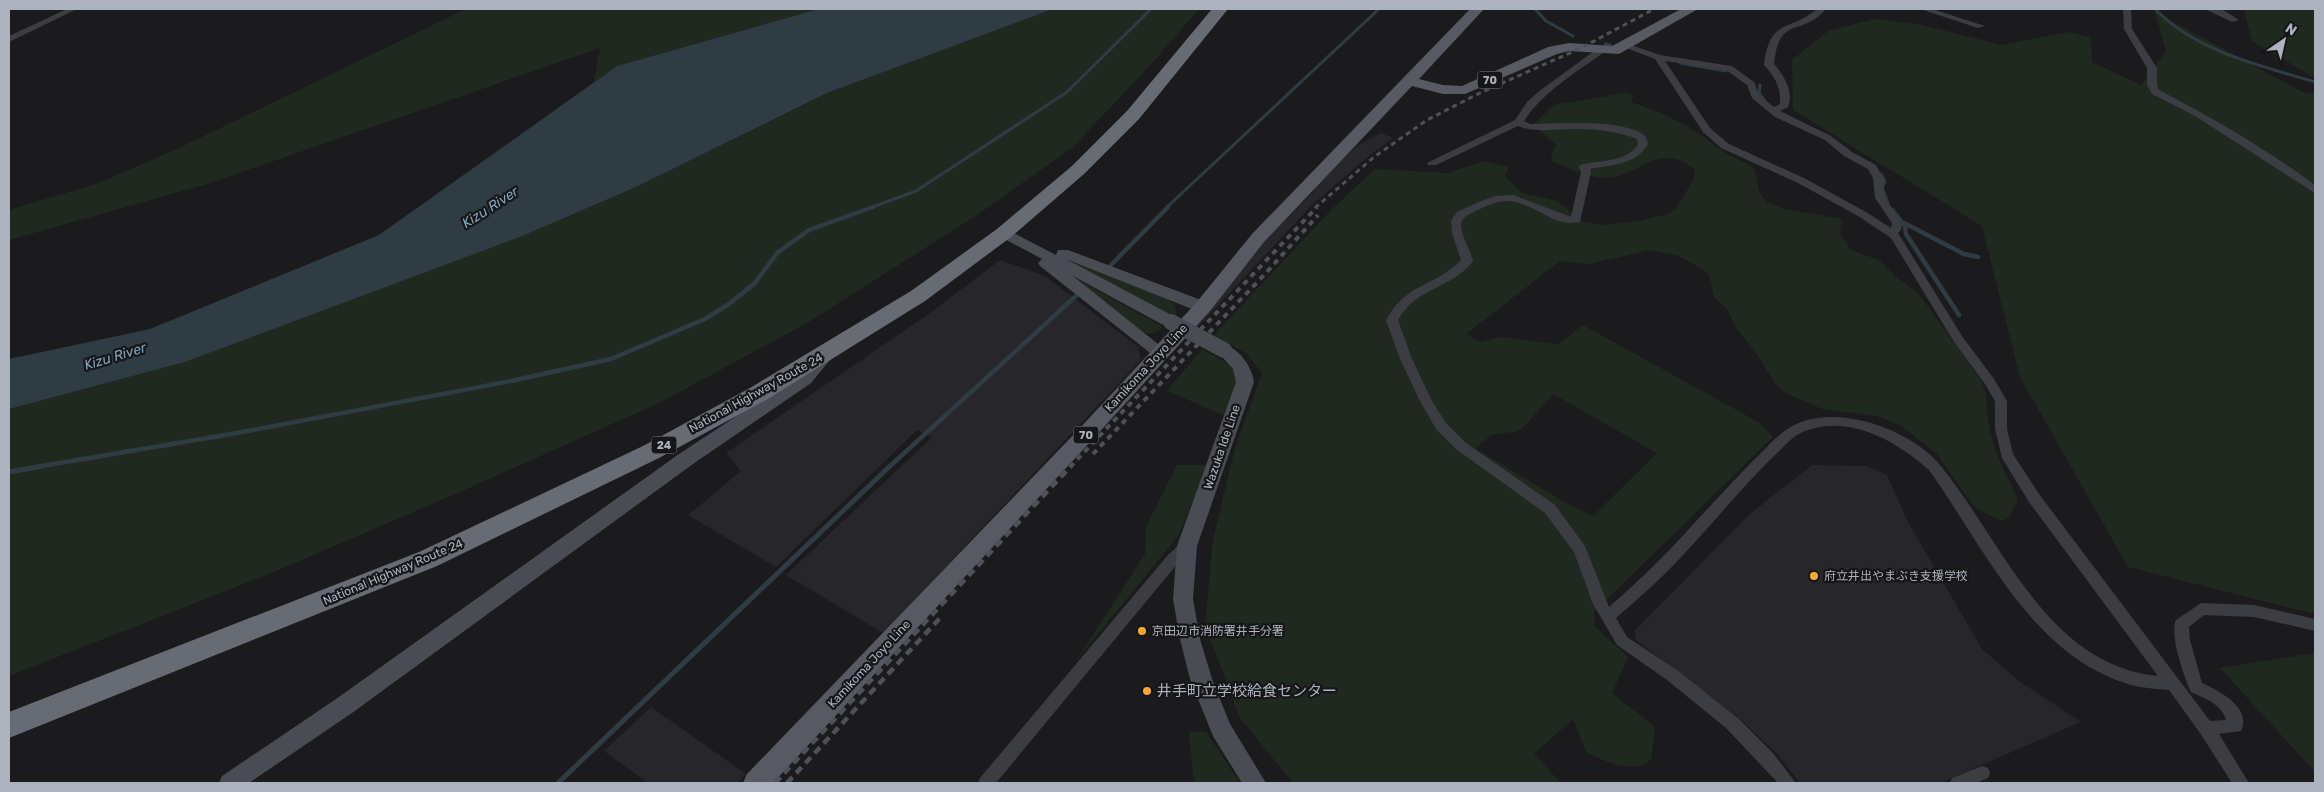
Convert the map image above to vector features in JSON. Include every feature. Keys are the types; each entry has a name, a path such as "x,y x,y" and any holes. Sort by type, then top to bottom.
{"highway":[{"name":"National Highway Route 24","path":"9,725 428,559 651,452 758,394 828,353 918,296 1004,233 1078,170 1133,115 1220,9"}],"main road":[{"name":"Kamikoma Joyo Line","path":"756,783 1086,434 1203,307 1258,238 1477,9"},
{"name":"70","path":"1408,80 1439,90 1452,92 1465,90 1553,50 1569,47 1614,51 1691,9"},
{"name":"Wazuka Ide Line","path":"1004,233 1036,248 1224,350 1238,362 1245,373 1245,382 1188,546 1183,599 1190,639 1201,680 1221,729 1255,783"},
{"path":"1036,248 1059,252 1203,307"},
{"path":"1036,248 1046,264 1160,352"},
{"path":"230,783 344,706 686,460 805,379 828,353"}],"street":[{"path":"9,39 70,9"},
{"path":"1773,111 1785,105 1786,97 1781,77 1770,65 1770,48 1775,36 1815,15 1822,9"},
{"path":"1924,9 1981,26"},
{"path":"2127,9 2128,28 2152,68 2152,85 2155,92 2198,114 2289,171 2315,190"},
{"path":"2209,9 2220,12 2235,20"},
{"path":"1625,46 1658,57 1730,68 1751,84 1755,96 1773,111 1828,138 1848,154 1872,167 1878,178 1880,198 1897,223 1896,230 1892,233"},
{"path":"1432,163 1518,122 1530,104 1541,94 1600,51"},
{"path":"1658,57 1706,130 1720,142 1802,181 1892,233 1919,273 1958,339 1990,382 2001,401 2001,429 2007,455 2016,470 2034,498 2206,728 2241,783"},
{"path":"1518,122 1529,127 1610,128 1628,131 1641,137 1644,144 1641,151 1633,156 1584,167 1586,172 1576,220 1562,219 1527,201 1510,197 1494,199 1461,214 1456,219 1455,227 1467,261 1453,273 1409,297 1397,308 1392,320 1406,359 1426,401 1442,426 1461,446 1550,509 1580,550 1600,604 1622,640 1672,675 1732,723 1767,758 1788,783"},
{"path":"1607,618 1678,551 1739,482 1790,432 1808,424 1845,423 1872,429 1895,438 1917,452 1934,467 2035,613 2060,638 2088,659 2118,674 2133,679 2172,684"},
{"path":"986,783 1155,580 1188,546"},
{"path":"2206,728 2235,726 2234,716 2225,703 2196,687 2182,640 2180,624 2201,609 2254,611 2315,625"},
{"path":"1958,783 1982,773"}],"shaded area":[{"path":"466,9 819,9 617,66 594,82 600,48 207,184 9,240 9,210 99,183 181,147"},
{"path":"1053,9 1199,9 1153,62 1073,147 977,215 807,323 661,402 471,487 274,572 9,676 9,409 185,362 520,237 636,187 827,93"},
{"path":"2244,9 2315,9 2315,78 2252,41"},
{"path":"2155,12 2306,94 2315,93 2315,614 2128,567 2020,377 1982,226 1793,110 1792,60 1828,31 1874,19 1918,24 2002,45 2067,32 2091,37 2092,62 2141,85 2166,51"},
{"path":"1625,93 1633,95 1631,102 1661,113 1689,127 1727,154 1750,165 1755,170 1759,191 1767,202 1784,209 1842,219 1840,233 1851,250 1879,260 1896,277 1918,293 1980,379 1986,395 1988,420 1993,441 2018,499 2009,518 2001,521 1977,509 1936,453 1900,425 1877,416 1822,409 1786,393 1777,386 1754,350 1736,328 1727,309 1714,297 1710,277 1705,271 1679,256 1650,250 1589,264 1560,261 1466,334 1481,342 1500,337 1558,344 1583,325 1760,423 1773,437 1595,611 1594,626 1628,657 1612,693 1655,727 1651,760 1636,766 1627,766 1611,763 1587,753 1573,719 1534,754 1561,783 1293,783 1240,718 1205,625 1213,540 1235,448 1262,373 1247,354 1214,335 1331,210 1375,169 1447,173 1484,161 1509,167 1505,176 1522,193 1557,201 1584,222 1602,225 1638,221 1668,214 1675,210 1694,179 1695,170 1683,161 1661,158 1618,176 1605,178 1586,175 1553,162 1551,153 1557,145 1533,125 1554,105","holes":["1553,394 1657,453 1593,516 1564,502 1475,448 1493,434 1514,432 1523,428"]},
{"path":"1381,133 1393,138 1312,205 1196,329 1192,327 1258,248 1347,154 1360,144"},
{"path":"1066,256 1167,299 1175,305 1177,314 1174,318 1063,258"},
{"path":"1000,260 1045,276 1138,347 1141,360 883,633 786,575 932,437 917,430 776,567 688,515 741,471 726,453 927,315"},
{"path":"1082,282 1163,327 1154,333 1144,333 1079,285"},
{"path":"1202,349 1227,363 1235,374 1234,392 1223,415 1167,391"},
{"path":"1177,465 1207,465 1179,535 1076,661 1145,554 1146,527"},
{"name":"府立井出やまぶき支援学校","path":"1812,465 1867,466 1887,475 1908,522 1982,649 2019,681 2081,722 1940,783 1800,783 1778,755 1738,717 1636,640 1635,630 1750,514"},
{"path":"2315,653 2315,772 2220,668"},
{"path":"651,707 746,774 737,783 648,783 604,751"},
{"path":"1189,732 1206,732 1240,783 1194,783"}],"water":[{"name":"Kizu River","path":"819,9 1053,9 827,93 636,187 520,237 185,362 9,409 9,359 150,329 379,235 617,66"}],"waterway":[{"path":"870,208 916,191 1067,92 1151,9"},
{"path":"1166,208 1379,9"},
{"path":"1535,9 1546,21 1573,36"},
{"path":"2155,9 2172,24 2209,47 2251,63 2315,82"},
{"path":"1605,44 1610,45"},
{"path":"1680,63 1726,71"},
{"path":"1760,85 1759,93 1765,101"},
{"path":"1881,174 1885,182 1882,187 1888,203"},
{"path":"36,467 237,433 511,381 611,359 705,319 729,304 755,283 777,253 809,230 873,207"},
{"path":"1109,267 1168,207"},
{"path":"1892,210 1905,226 1906,234 1959,315"},
{"path":"1904,223 1964,254 1978,257"},
{"path":"889,467 1077,295"},
{"path":"9,472 43,466"},
{"path":"558,783 890,466"}],"railway":[{"path":"1315,208 1374,157 1427,120 1480,93 1581,48 1654,9"},
{"path":"1070,467 1317,207"},
{"path":"1093,454 1266,273 1318,215"},
{"path":"775,783 1071,466"},
{"path":"787,783 940,618"}],"place":[{"name":"府立井出やまぶき支援学校","path":"1814,576"},
{"name":"京田辺市消防署井手分署","path":"1142,631"},
{"name":"井手町立学校給食センター","path":"1147,691"}]}
